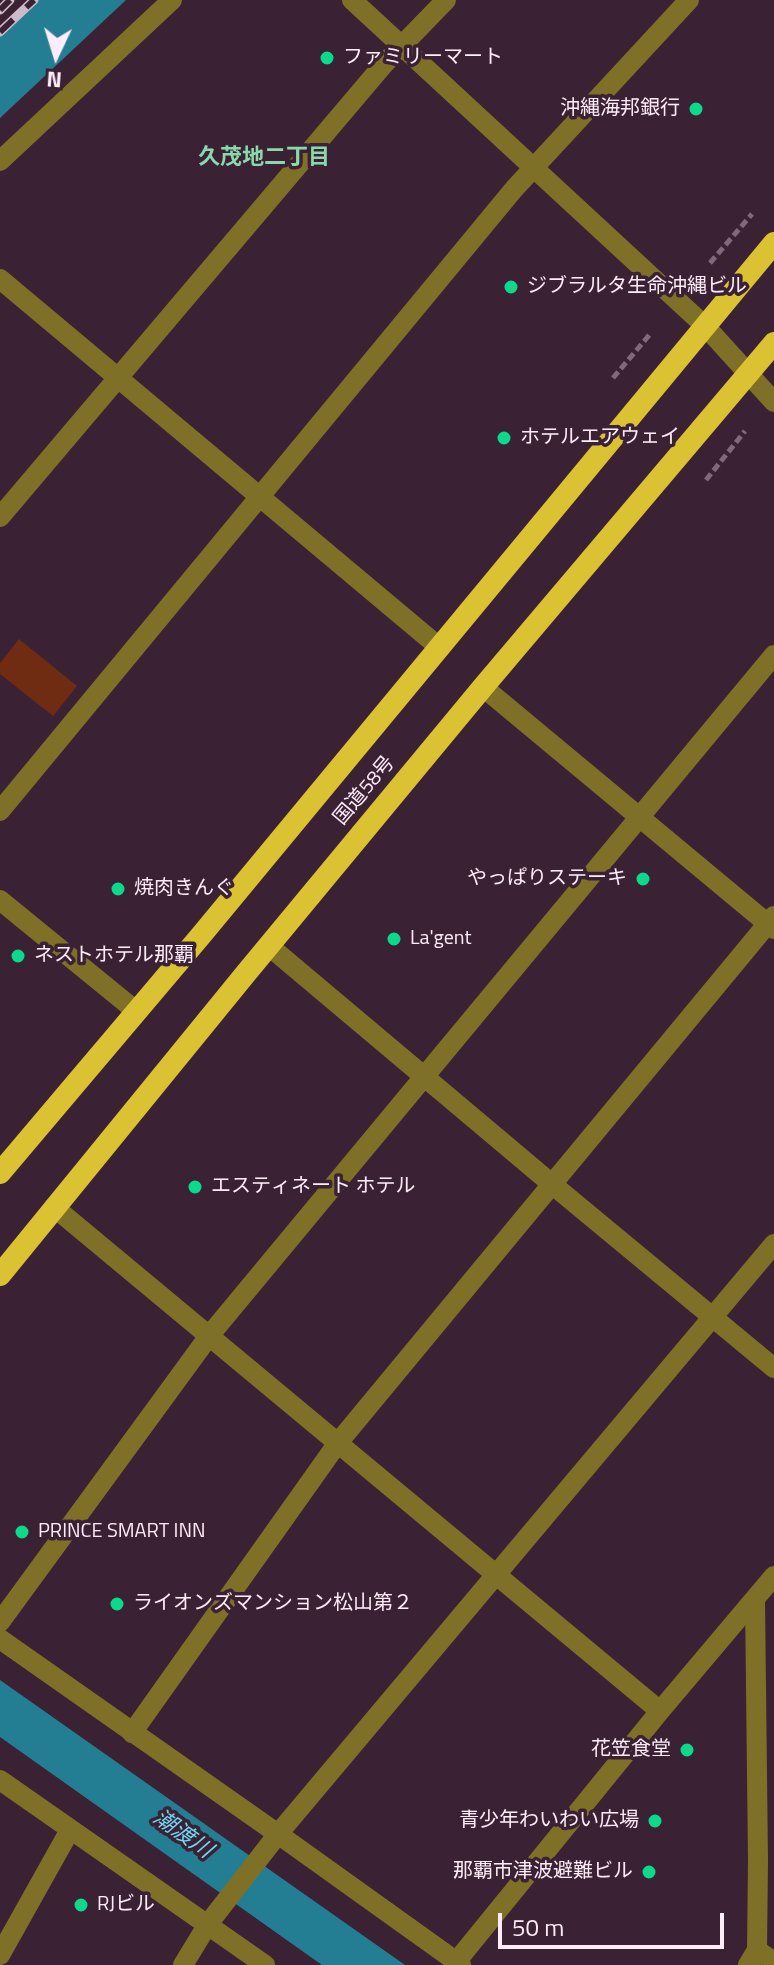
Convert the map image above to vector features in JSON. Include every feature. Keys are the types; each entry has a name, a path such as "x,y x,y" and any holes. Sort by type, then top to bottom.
{"highway":[{"name":"国道58号","path":"0,1173 203,933 774,243"},
{"name":"国道58号","path":"0,1275 483,687 774,343"}],"street":[{"path":"0,161 172,0"},
{"path":"352,0 706,327 774,402"},
{"path":"0,517 401,45 446,0"},
{"path":"0,811 532,168 689,0"},
{"path":"1,281 439,647"},
{"path":"0,1622 209,1336 774,655"},
{"path":"132,1733 337,1444 772,923 483,687"},
{"path":"0,900 136,1011"},
{"path":"269,946 774,1368"},
{"path":"54,1207 660,1711"},
{"path":"183,1965 208,1924 278,1834 774,1244"},
{"path":"0,1639 458,1963 660,1711 774,1576"},
{"path":"755,1600 766,1861 752,1958 774,1962"},
{"path":"0,1780 265,1965"},
{"path":"0,1955 70,1830"}],"path":[{"path":"710,263 752,214"},
{"path":"613,378 651,333"},
{"path":"706,480 745,431"}],"shaded area":[{"path":"19,639 77,686 53,716 0,674 0,663"}],"water":[{"path":"37,0 126,0 0,118 0,36"},
{"name":"潮渡川","path":"0,1680 405,1965 322,1965 0,1737"}],"railway":[{"path":"0,10 10,0"},
{"path":"0,32 34,0"}],"place":[{"name":"ファミリーマート","path":"327,58"},
{"name":"沖縄海邦銀行","path":"696,109"},
{"name":"ジブラルタ生命沖縄ビル","path":"511,287"},
{"name":"ホテルエアウェイ","path":"504,438"},
{"name":"やっぱりステーキ","path":"643,879"},
{"name":"焼肉きんぐ","path":"118,889"},
{"name":"La'gent","path":"394,939"},
{"name":"ネストホテル那覇","path":"18,956"},
{"name":"エスティネート ホテル","path":"195,1187"},
{"name":"PRINCE SMART INN","path":"22,1532"},
{"name":"ライオンズマンション松山第２","path":"117,1604"},
{"name":"花笠食堂","path":"687,1750"},
{"name":"青少年わいわい広場","path":"655,1821"},
{"name":"那覇市津波避難ビル","path":"649,1872"},
{"name":"RJビル","path":"81,1905"}],"district":[{"name":"久茂地二丁目","path":"264,159"}]}
